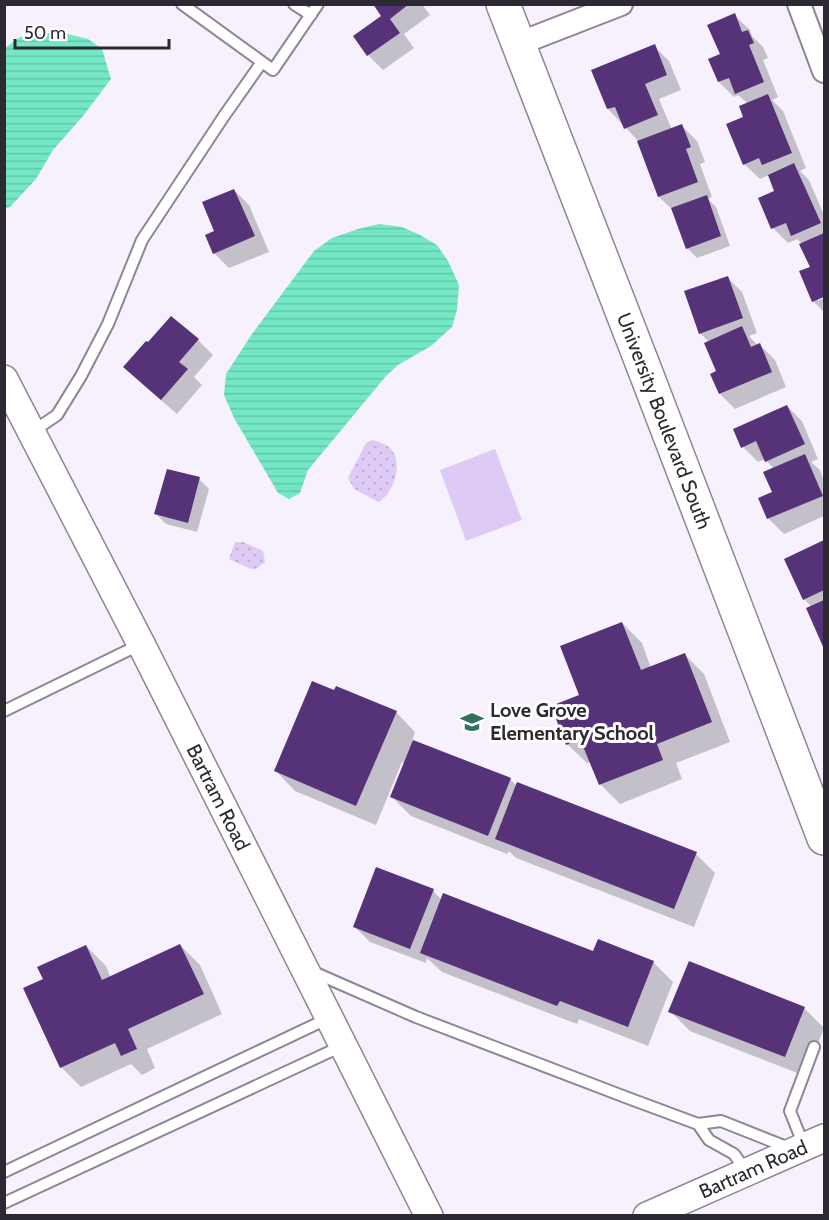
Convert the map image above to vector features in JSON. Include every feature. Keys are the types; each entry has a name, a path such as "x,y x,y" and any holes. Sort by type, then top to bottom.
{"main road":[{"name":"University Boulevard South","path":"503,4 825,838"}],"street":[{"path":"518,44 621,4"},
{"path":"799,4 825,71"},
{"name":"Bartram Road","path":"4,379 141,644 429,1215"},
{"name":"Bartram Road","path":"647,1215 808,1145"}],"lane":[{"path":"182,4 273,70 318,4"},
{"path":"294,4 311,15"},
{"path":"32,433 57,415 81,376 108,324 142,240 262,62"},
{"path":"4,711 141,644"},
{"path":"305,969 416,1017 699,1124 721,1121 808,1145"},
{"path":"4,1172 329,1018"},
{"path":"4,1203 343,1046"},
{"path":"808,1145 790,1111 814,1047"},
{"path":"699,1124 709,1140 734,1154 747,1172"}],"shaded area":[{"path":"59,32 88,39 102,49 111,79 53,150 36,179 11,206 5,209 5,48 20,37"},
{"path":"379,224 402,227 437,245 448,261 459,285 457,310 452,327 431,346 398,365 386,376 308,470 300,493 289,499 278,493 234,418 224,395 226,374 252,334 314,251 332,238"},
{"path":"373,440 390,448 394,454 397,469 389,492 378,502 354,489 348,478 366,443"},
{"path":"495,449 522,520 466,541 440,470"},
{"path":"235,542 243,542 263,551 265,562 256,569 251,569 229,559"}],"building":[{"path":"373,4 409,4 390,19 400,33 367,56 353,36 381,16"},
{"path":"735,13 742,32 748,30 754,43 749,45 764,82 735,94 729,78 718,82 708,59 720,54 707,25"},
{"path":"655,44 667,75 645,84 658,115 624,129 615,107 607,109 591,70"},
{"path":"768,94 792,153 762,165 759,158 743,165 726,124 743,117 739,106"},
{"path":"682,124 691,147 686,149 698,182 658,197 637,141"},
{"path":"794,163 821,223 791,236 786,223 771,229 758,198 774,191 768,175"},
{"path":"234,189 255,236 213,254 205,235 214,231 202,202"},
{"path":"707,195 721,236 686,249 671,208"},
{"path":"824,233 824,297 812,302 799,271 810,267 799,244"},
{"path":"728,276 743,318 699,334 684,291"},
{"path":"171,316 199,339 179,362 188,369 161,400 123,367"},
{"path":"742,326 751,347 760,343 772,372 719,394 710,374 716,371 704,343"},
{"path":"787,405 805,444 765,462 756,441 741,448 733,429"},
{"path":"805,454 823,496 767,519 758,498 772,492 763,472"},
{"path":"167,469 200,477 188,523 154,514"},
{"path":"824,540 824,590 803,600 784,559"},
{"path":"824,600 824,649 806,608"},
{"path":"622,622 641,670 685,653 712,722 657,744 663,760 599,785 580,739 566,745 551,706 579,695 560,646"},
{"path":"312,681 334,690 336,686 397,711 356,806 274,771"},
{"path":"413,740 511,778 488,836 390,797"},
{"path":"517,782 697,852 674,909 495,839"},
{"path":"376,867 434,889 410,949 353,927"},
{"path":"443,893 593,951 598,939 654,961 628,1027 560,1001 557,1006 420,953"},
{"path":"180,944 204,994 128,1029 137,1049 121,1056 115,1043 60,1068 23,988 43,979 37,967 86,945 102,980"},
{"path":"689,961 805,1007 785,1057 668,1012"}],"place":[{"name":"Love Grove Elementary School","path":"472,722"}]}
